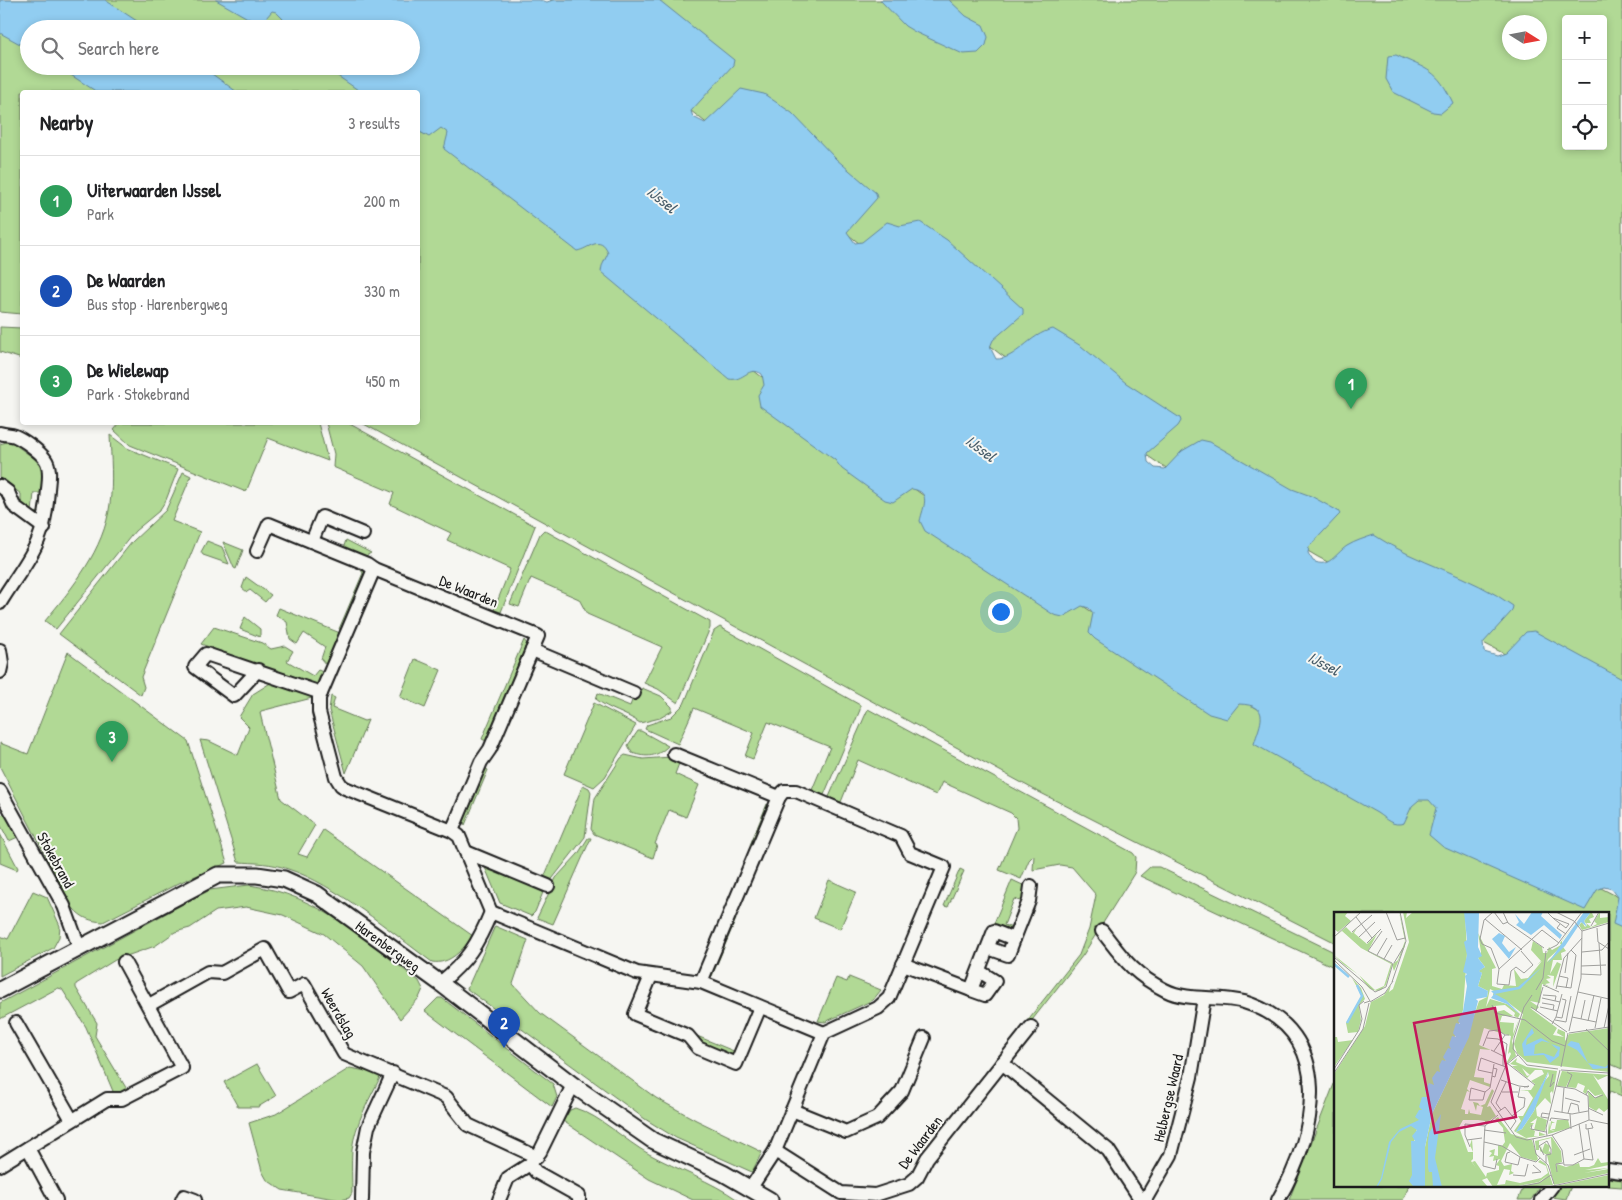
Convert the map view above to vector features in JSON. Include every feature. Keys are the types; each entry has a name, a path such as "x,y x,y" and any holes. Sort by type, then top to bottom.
{"street":[{"path":"0,433 14,435 44,458 48,464 47,509 44,528 29,562 0,603"},
{"path":"0,486 8,492 14,506 44,528"},
{"path":"312,541 322,517 363,534"},
{"name":"De Waarden","path":"258,551 269,524 538,636 532,650"},
{"path":"374,569 320,693 319,712 336,777 341,785 452,830 459,836 491,912 479,942 458,968 440,984"},
{"path":"0,650 2,663 0,672"},
{"path":"452,830 481,762 490,749 532,650 634,692"},
{"path":"258,670 320,693"},
{"path":"674,754 779,797"},
{"name":"Stokebrand","path":"0,791 64,906 79,947"},
{"path":"701,982 779,797 784,792 796,791 901,836 910,853 944,867 886,1003 824,1033 755,1194"},
{"path":"466,852 548,886"},
{"name":"Harenbergweg","path":"0,990 218,875 257,875 284,879 317,894 573,1085 652,1140 723,1173 755,1194 770,1200"},
{"path":"988,948 1008,955 1029,901 1031,886"},
{"path":"491,912 651,976 701,982 824,1033"},
{"path":"971,990 994,931 1014,939"},
{"path":"1102,931 1137,974 1167,992 1243,1002 1278,1016 1305,1052 1311,1081 1311,1106 1294,1170 1278,1200"},
{"name":"Weerdslag","path":"149,1005 208,972 222,972 265,949 289,992 304,984 344,1054 393,1073 446,1097 468,1125 533,1161 536,1172 579,1196 580,1200"},
{"path":"0,1165 108,1098 122,1099 182,1068 124,962"},
{"path":"903,964 985,995 995,981 979,971"},
{"path":"651,976 635,1014 688,1036 698,1048 736,1064 760,1007"},
{"name":"Helbergse Waard","path":"1002,1063 1108,1150 1143,1200 1171,1155 1191,1077 1204,998"},
{"path":"16,1023 72,1120"},
{"name":"De Waarden","path":"775,1151 843,1196 875,1195 909,1184 917,1177 927,1158 1031,1027"},
{"path":"792,1110 846,1132 877,1118 902,1091 924,1038"},
{"path":"362,1200 364,1152 368,1128 393,1073"},
{"path":"499,1200 508,1178 533,1161 573,1085"},
{"path":"28,1148 56,1200"},
{"path":"1541,1200 1550,1188"},
{"path":"182,1200 184,1196 195,1200"}],"green space":[{"path":"0,0 254,0 281,13 291,20 20,20 20,75 370,75 392,90 20,90 20,314 0,312"},
{"path":"550,0 1622,0 1622,715 1318,557 1158,463 1000,354"},
{"path":"420,109 606,247 758,374 920,493 1089,610 1256,708 1622,899 1622,1069 1610,1064 1610,912 1334,912 1334,942 1033,789 366,425 420,425"},
{"path":"0,327 20,328 20,358 0,352"},
{"path":"118,425 319,425 328,461 268,438 246,492 130,445 114,430"},
{"path":"327,425 352,425 535,526 501,612 494,610 510,569 447,540 451,533 390,504 394,493 333,467 334,454"},
{"path":"110,435 127,448 178,469 166,500 159,511 135,531 56,629 45,621 86,567 107,521 112,470"},
{"path":"10,441 42,464 45,476 44,493 34,493 32,512 42,513 41,517 21,506 21,494 4,481 0,481 0,444"},
{"path":"183,472 191,476 172,521 200,532 141,677 144,687 141,695 59,634 132,542 166,510"},
{"path":"544,530 710,622 710,628 678,703 658,689 644,683 662,647 587,614 579,599 531,578 519,607 510,604 540,534"},
{"path":"346,540 371,553 364,557 343,549"},
{"path":"207,541 222,547 229,564 203,555 201,552"},
{"path":"223,542 243,550 236,569 234,568"},
{"path":"361,570 365,572 341,630 339,629 363,573"},
{"path":"246,577 271,595 265,602 250,590 247,592 242,588"},
{"path":"279,608 340,633 326,665 321,659 325,647 304,633 297,644 290,639 287,622 276,615"},
{"path":"245,617 260,629 260,637 240,629"},
{"path":"214,627 262,643 271,649 285,646 293,651 287,661 313,676 318,670 323,672 317,687 201,644"},
{"path":"720,627 860,705 860,710 824,795 812,790 830,747 768,722 753,759 745,756 754,733 694,708 678,744 645,729 647,725 671,717 684,704 714,631"},
{"path":"524,640 527,644 486,741 482,739"},
{"path":"68,652 188,741 227,863 181,882 103,922 86,918 73,908 0,767 0,743 28,754"},
{"path":"415,659 441,670 425,708 400,697"},
{"path":"272,682 313,696 312,698 261,711 260,713 281,799 315,825 298,854 307,857 323,830 473,936 450,959 432,962 343,897 306,876 276,866 238,862 200,740 209,741 238,755 249,727 239,717 253,694"},
{"path":"642,688 661,696 672,707 672,711 660,718 640,723 596,699 598,693 630,706 633,698 637,700"},
{"path":"331,696 335,698 332,708 364,721 368,720 346,773 329,710"},
{"path":"594,703 636,725 605,777 594,787 564,774"},
{"path":"868,709 1133,853 1136,857 1135,872 1083,955 1022,1033 1019,1031 1079,955 1089,929 1096,895 1072,867 1060,865 1033,870 1034,855 1029,860 1021,879 999,870 1017,828 1016,818 1011,813 942,782 936,795 858,760 841,802 829,797"},
{"path":"638,731 668,746 652,756 632,753 628,745"},
{"path":"625,755 643,759 671,757 680,761 675,774 699,785 686,817 669,810 655,844 657,845 653,858 594,834 591,829 595,798 621,758"},
{"path":"484,768 488,770 465,825 463,820"},
{"path":"583,785 589,788 591,792 585,837 549,883 543,880"},
{"path":"767,804 770,806 753,847 750,845"},
{"path":"5,813 18,837 9,841 0,824 0,816"},
{"path":"0,834 18,868 17,870 0,863"},
{"path":"588,838 591,838 553,924 537,918 556,878 578,854"},
{"path":"484,865 544,890 535,912 531,916 500,903"},
{"path":"1150,867 1159,867 1334,952 1334,967 1140,876"},
{"path":"960,869 964,871 948,907 944,906"},
{"path":"829,880 856,892 840,929 814,918"},
{"path":"1012,880 1027,887 1023,902 1014,899 1004,925 1012,928 1007,932 992,928"},
{"path":"249,885 274,890 298,898 340,921 419,981 423,989 419,998 400,1019 363,966 324,934 283,915 246,907 216,911 190,928 175,932 155,946 115,960 76,984 76,988 97,1023 95,1036 128,1091 115,1096 86,1027 62,989 58,988 0,1019 0,1003 185,903 210,890"},
{"path":"33,891 47,897 60,926 59,937 53,948 0,976 0,936 8,939"},
{"path":"733,917 736,919 712,976 709,975"},
{"path":"495,926 528,940 513,984 540,1013 656,1098 762,1152 752,1172 676,1138 645,1119 467,989"},
{"path":"849,977 881,990 873,1000 825,1022 818,1021 836,978 847,982"},
{"path":"438,998 442,998 553,1084 557,1097 552,1107 425,1011"},
{"path":"696,1036 736,1052 733,1056 717,1053 703,1044"},
{"path":"257,1064 276,1096 258,1107 238,1107 224,1082"},
{"path":"350,1068 382,1074 356,1130 352,1150 352,1193 349,1198 341,1200 282,1190 267,1180 262,1171 249,1123 276,1114"},
{"path":"1610,1075 1622,1080 1622,1096 1610,1091"},
{"path":"1334,1084 1334,1188 1408,1188 1403,1200 1289,1200"},
{"path":"575,1108 604,1123 640,1149 717,1187 738,1200 693,1200 649,1179 563,1121 570,1110"},
{"path":"1610,1178 1622,1180 1622,1187 1610,1186"},
{"path":"1523,1188 1539,1188 1531,1200 1518,1200"},
{"path":"1556,1188 1570,1188 1566,1199 1552,1197 1551,1195"}],"water":[{"path":"0,0 105,0 135,20 20,20 20,44 0,33"},
{"name":"IJssel","path":"216,0 539,0 547,2 553,0 659,0 734,60 733,65 691,111 693,117 705,123 741,89 764,94 792,113 836,159 876,193 877,198 847,232 855,243 862,242 887,222 900,226 920,222 947,240 1023,309 1023,314 993,340 990,347 996,359 1010,355 1037,336 1053,329 1081,346 1126,383 1180,418 1181,421 1178,426 1147,453 1148,462 1155,468 1165,469 1182,451 1201,440 1210,442 1292,489 1311,496 1338,511 1340,514 1309,547 1308,553 1313,561 1319,563 1328,562 1347,546 1374,535 1408,554 1480,586 1513,606 1512,611 1483,643 1484,652 1497,656 1506,653 1526,632 1534,631 1622,679 1622,928 1613,924 1618,897 1612,889 1604,887 1597,890 1585,910 1443,847 1429,835 1436,808 1429,800 1419,800 1412,806 1404,823 1396,824 1390,822 1254,744 1261,722 1260,712 1256,708 1239,704 1227,719 1209,714 1095,639 1089,633 1093,613 1089,608 1082,606 1063,617 1054,615 925,531 920,521 925,501 922,493 912,489 893,502 885,500 842,469 835,460 760,406 758,395 764,385 762,374 753,371 739,378 729,379 601,272 608,253 605,247 598,243 577,251 444,149 448,133 441,128 429,137 420,132 420,90 358,90 336,75 420,75 420,20 283,20 276,12 272,11 264,20 251,20"},
{"path":"880,0 949,0 966,16 983,25 988,37 986,45 978,53 963,54 905,26"},
{"path":"1396,55 1424,68 1436,77 1442,83 1453,103 1441,113 1433,112 1393,92 1386,79 1388,56"},
{"path":"71,75 213,75 234,90 94,90"}],"place":[{"name":"Uiterwaarden IJssel","path":"1351,409"},
{"name":"De Wielewap","path":"112,762"},
{"name":"De Waarden","path":"504,1048"}]}
